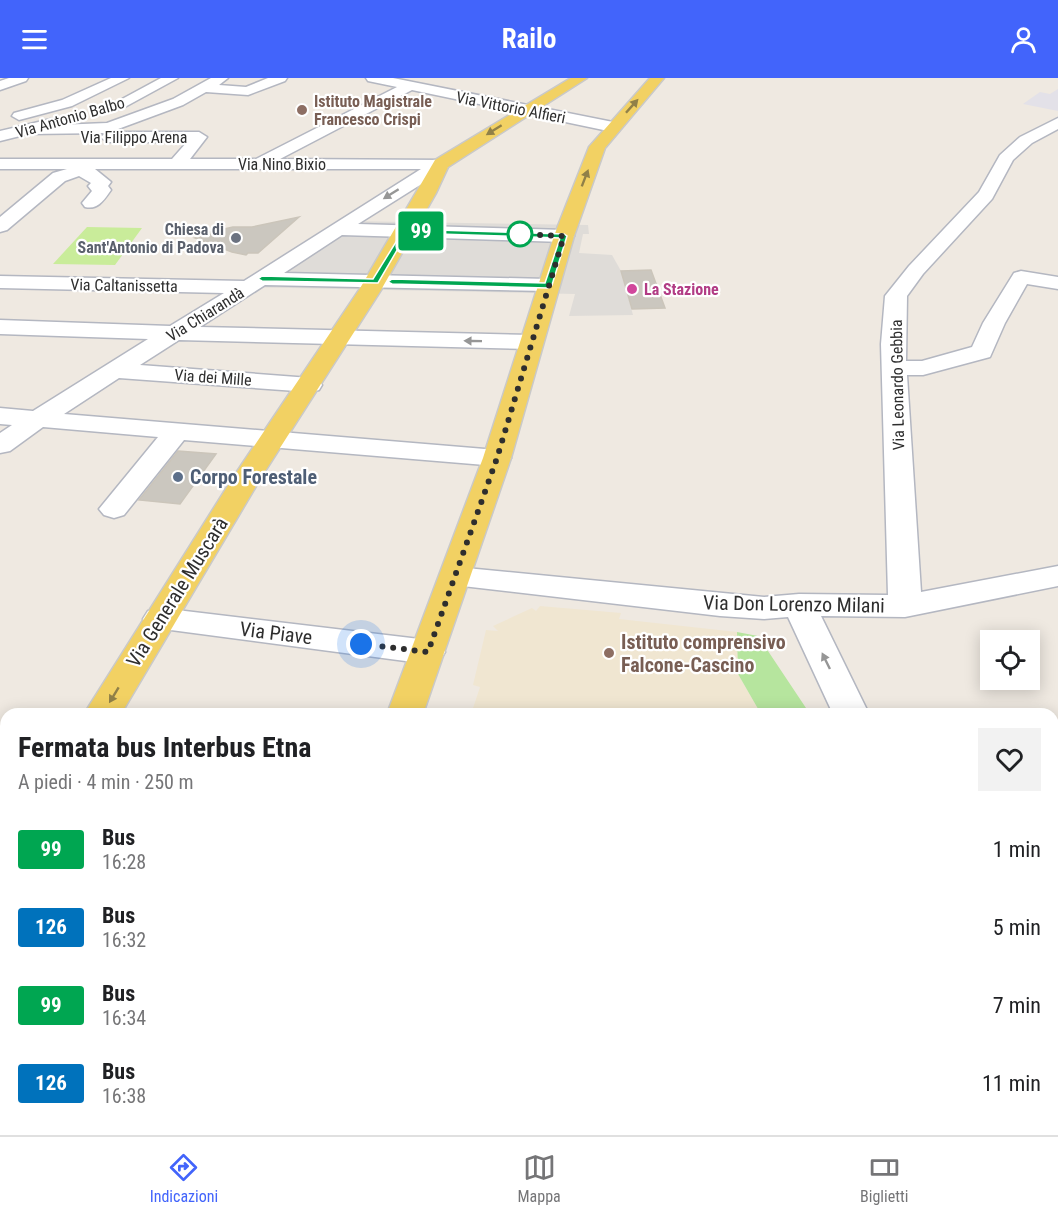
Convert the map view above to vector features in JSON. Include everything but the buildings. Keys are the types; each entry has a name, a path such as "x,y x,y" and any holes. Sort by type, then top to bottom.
{"main road":[{"path":"407,227 441,164 580,78"},
{"path":"407,708 456,578 497,458 565,231 597,147 657,78"},
{"name":"Via Generale Muscarà","path":"106,708 273,439 373,286 407,227"}],"street":[{"path":"0,86 21,78"},
{"path":"0,120 67,103 122,78"},
{"name":"Via Antonio Balbo","path":"108,108 145,93 171,78"},
{"path":"32,133 109,128 169,106 220,78"},
{"path":"204,88 248,92 280,78"},
{"name":"Via Vittorio Alfieri","path":"373,78 611,130"},
{"path":"258,164 414,87 442,78"},
{"name":"Via Antonio Balbo","path":"0,136 32,133 87,114"},
{"name":"Via Leonardo Gebbia","path":"905,606 894,368 896,296 916,270 986,195 1006,158 1026,140 1054,128"},
{"name":"Via Filippo Arena","path":"32,133 199,137 177,164"},
{"path":"0,164 122,164"},
{"path":"0,226 59,177 81,170 122,164"},
{"name":"Via Nino Bixio","path":"122,164 441,164"},
{"name":"Via Chiarandà","path":"0,446 38,419 441,164"},
{"path":"81,170 102,182 97,186 102,190 91,203"},
{"path":"9,195 37,195"},
{"path":"336,229 407,227 565,231"},
{"path":"894,368 923,368 982,352 994,323 1021,277 1058,283"},
{"name":"Via Caltanissetta","path":"0,282 255,283 547,290"},
{"path":"0,327 338,339 531,342"},
{"name":"Via dei Mille","path":"116,370 310,385"},
{"path":"0,416 497,458"},
{"path":"114,509 177,431"},
{"name":"Via Don Lorenzo Milani","path":"456,578 764,608 799,605 905,606 1058,576"},
{"path":"799,605 848,708"},
{"name":"Via Piave","path":"160,619 428,652"}],"shaded area":[{"path":"1058,89 1058,111 1023,104 1040,92 1050,94"},
{"path":"348,221 588,225 589,234 583,234 579,253 612,255 621,271 633,315 569,316 575,294 248,287"},
{"name":"Istituto comprensivo Falcone-Cascino","path":"540,606 621,613 619,619 737,632 738,674 758,708 473,708 480,687 473,685 486,630 498,631 493,626 532,608 536,611"}],"green space":[{"path":"87,227 142,228 115,265 53,264"},
{"path":"737,632 758,636 806,708 758,708 738,674"}],"bus line":[{"name":"99","path":"262,279 375,281 404,231 564,236 548,285 392,282"}],"place":[{"name":"Istituto Magistrale Francesco Crispi","path":"302,110"},
{"name":"Chiesa di Sant'Antonio di Padova","path":"236,238"},
{"name":"La Stazione","path":"632,289"},
{"name":"Corpo Forestale","path":"178,477"},
{"name":"Istituto comprensivo Falcone-Cascino","path":"609,653"}],"route":[{"path":"361,644 428,652 497,458 564,236 517,234 520,234"}]}
